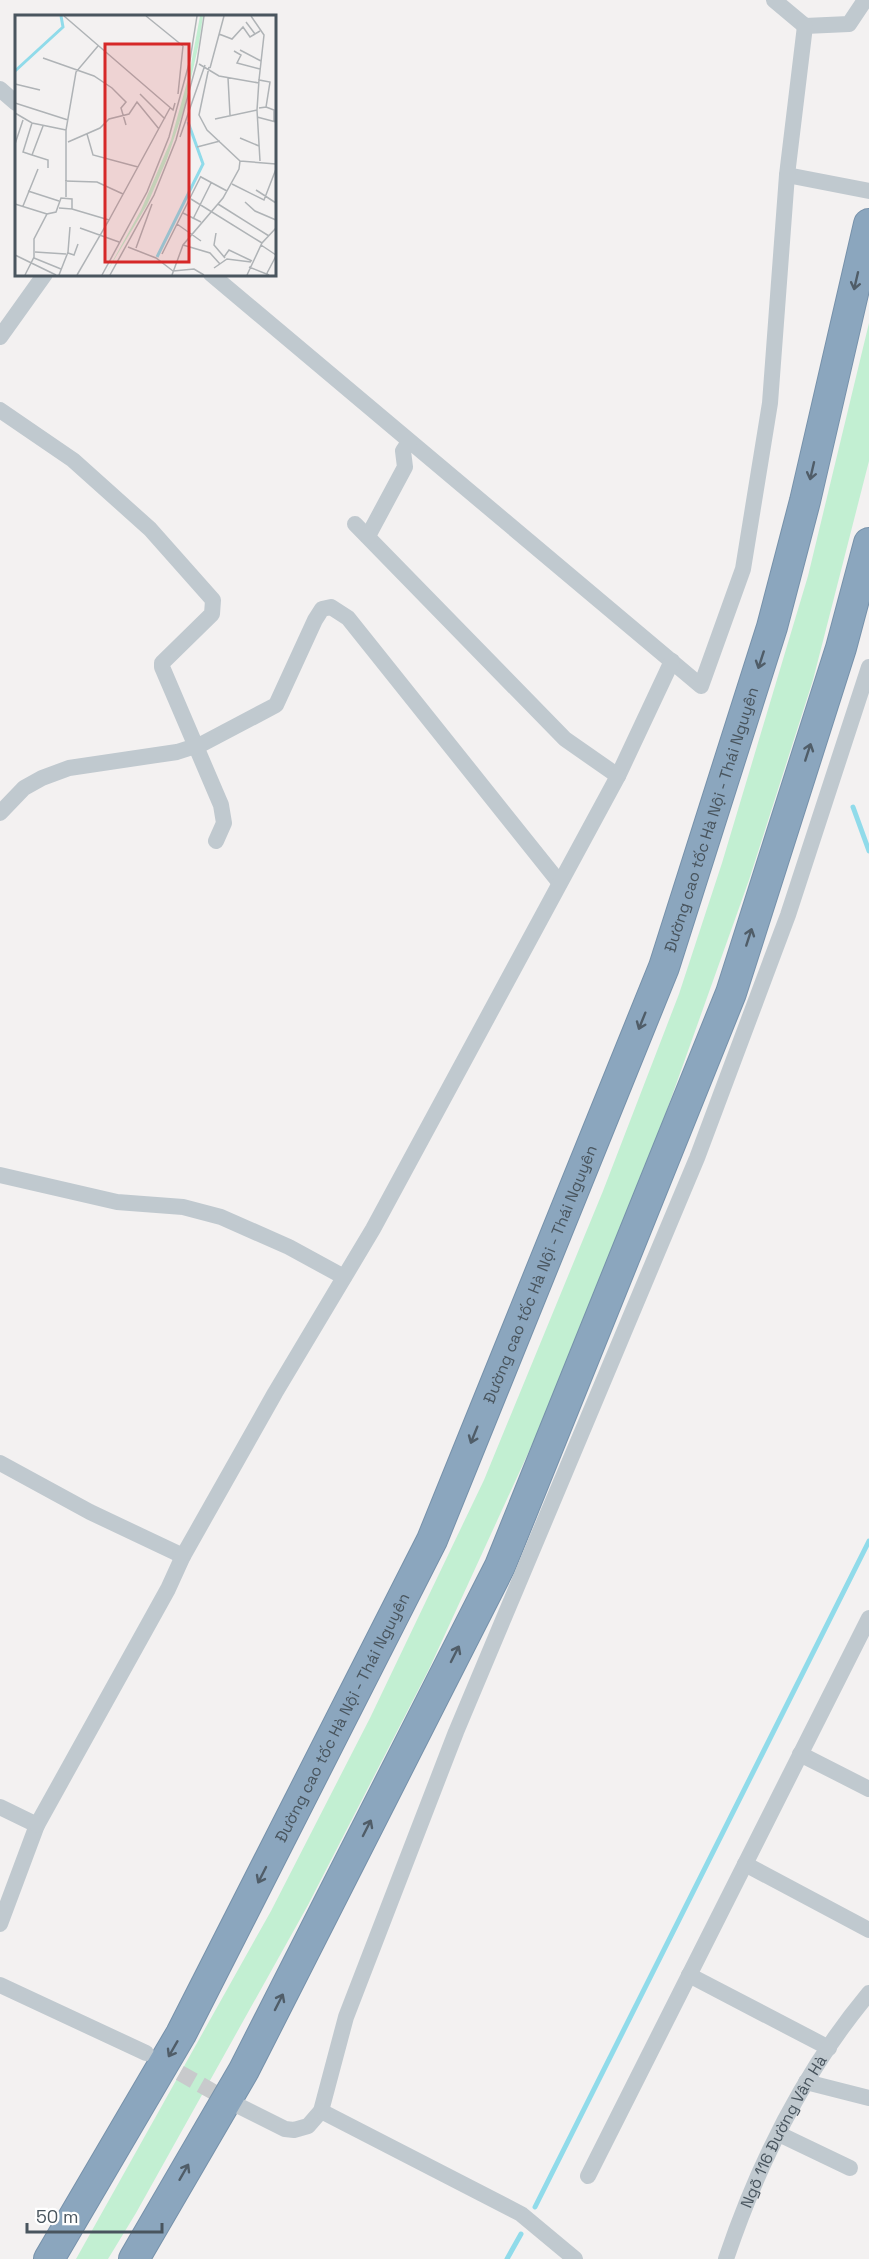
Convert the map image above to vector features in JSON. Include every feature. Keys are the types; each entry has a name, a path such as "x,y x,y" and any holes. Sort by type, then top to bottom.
{"highway":[{"name":"Đường cao tốc Hà Nội - Thái Nguyên","path":"50,2259 181,2034 432,1540 659,978 772,627 805,501 869,224"},
{"path":"134,2259 244,2070 500,1566 731,993 842,648 869,543"}],"street":[{"path":"774,0 805,26 849,24 865,0"},
{"path":"213,276 701,686 743,568 770,403 787,175 805,26"},
{"path":"0,88 15,102"},
{"path":"787,175 869,191"},
{"path":"0,337 44,276"},
{"path":"0,411 73,460 150,529 213,600 212,614 162,663 223,811 224,823 216,841"},
{"path":"368,536 405,467 403,452 409,442"},
{"path":"356,524 565,739 618,776"},
{"path":"0,813 24,788 69,768 147,758 197,746 276,705 322,609 331,607 339,610 559,882"},
{"path":"0,1924 37,1825 168,1588 183,1556 374,1229 618,776 672,661"},
{"path":"239,2106 285,2129 294,2130 308,2126 321,2111 346,2017 456,1732 701,1147 788,915 869,667"},
{"path":"0,1175 117,1202 183,1207 221,1218 289,1246 344,1277"},
{"path":"0,1462 90,1512 183,1556"},
{"path":"588,2176 869,1618"},
{"path":"800,1754 869,1789"},
{"path":"0,1807 37,1825"},
{"path":"745,1864 869,1930"},
{"path":"689,1975 829,2048"},
{"path":"0,1985 146,2053"},
{"name":"Ngõ 116 Đường Vân Hà","path":"726,2259 739,2221 806,2082 869,1993"},
{"path":"806,2082 869,2098"},
{"path":"321,2111 521,2214 575,2259"},
{"path":"779,2134 850,2168"}],"green space":[{"path":"869,323 869,461 813,680 749,880 638,1191 552,1401 430,1667 308,1905 108,2259 76,2259 271,1911 370,1718 484,1480 603,1191 679,994 722,863 808,576"}],"waterway":[{"path":"853,807 869,851"},
{"path":"535,2207 869,1541"},
{"path":"507,2259 521,2234"}],"tunnel":[{"path":"159,2061 233,2103"}]}
